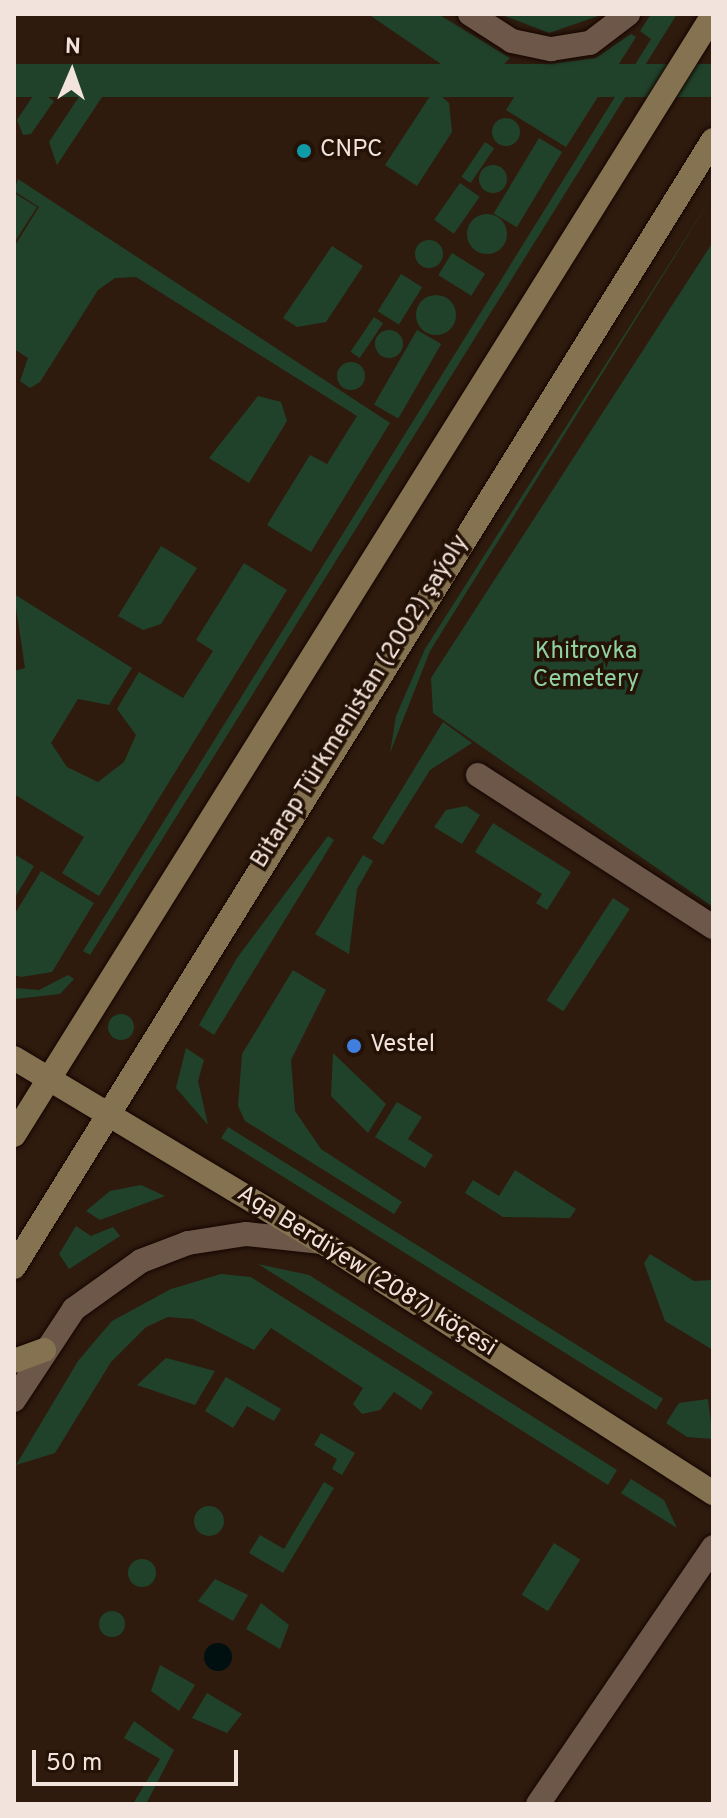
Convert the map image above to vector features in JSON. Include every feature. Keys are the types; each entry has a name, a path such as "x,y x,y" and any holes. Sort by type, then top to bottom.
{"main road":[{"path":"14,1135 713,15"},
{"name":"Bitarap Türkmenistan (2002) şaýoly","path":"14,1267 713,140"},
{"name":"Aga Berdiýew (2087) köçesi","path":"14,1058 109,1111 322,1242 713,1493"},
{"path":"14,1361 44,1350"}],"street":[{"path":"470,14 537,49 590,43 624,18"},
{"path":"478,775 713,927"},
{"path":"14,1400 44,1350 91,1294 165,1252 246,1234 322,1242"},
{"path":"538,1804 713,1547"}],"green space":[{"path":"368,14 438,14 510,58 479,90"},
{"path":"500,14 550,15 604,14 549,33"},
{"path":"651,14 677,14 90,955 83,951 651,39 640,31"},
{"path":"631,34 636,37 566,147 506,110 534,66 596,58"},
{"path":"14,64 713,64 713,97 14,97"},
{"path":"88,83 104,94 57,165 49,142"},
{"path":"37,90 54,101 31,134 23,135 17,120"},
{"path":"434,90 449,103 452,132 417,186 385,165"},
{"path":"506,118 516,122 520,132 516,142 506,146 496,142 492,132 496,122"},
{"path":"539,138 562,152 517,227 494,213"},
{"path":"485,142 494,148 471,183 462,177"},
{"path":"493,165 503,169 507,179 503,189 493,193 483,189 479,179 483,169"},
{"path":"18,179 390,423 311,552 267,525 310,455 327,464 357,416 136,277 115,278 98,290 40,382 30,388 20,381 28,358 14,349 14,247 39,207 14,191"},
{"path":"460,183 480,197 454,234 434,220"},
{"path":"14,193 37,207 14,243"},
{"path":"713,195 430,651 390,753 396,716 425,649"},
{"path":"487,214 501,220 507,234 501,248 487,254 473,248 467,234 473,220"},
{"path":"429,240 439,244 443,254 439,264 429,268 419,264 415,254 419,244"},
{"name":"Khitrovka Cemetery","path":"713,242 713,907 433,713 431,678"},
{"path":"332,246 363,266 326,322 297,327 283,318"},
{"path":"452,253 485,274 471,296 438,275"},
{"path":"401,274 422,287 399,325 378,311"},
{"path":"436,295 450,301 456,315 450,329 436,335 422,329 416,315 422,301"},
{"path":"374,317 383,323 360,358 351,352"},
{"path":"389,330 399,334 403,344 399,354 389,358 379,354 375,344 379,334"},
{"path":"417,330 441,344 398,418 374,404"},
{"path":"351,362 361,366 365,376 361,386 351,390 341,386 337,376 341,366"},
{"path":"258,396 281,402 287,421 249,483 209,458"},
{"path":"161,546 197,568 161,624 143,630 118,616"},
{"path":"244,563 287,590 99,896 62,873 84,837 14,794 14,671 25,668 14,594 132,668 109,705 78,699 51,743 67,767 98,782 124,762 136,735 117,709 139,672 183,698 213,651 196,640"},
{"path":"443,722 472,743 430,770 383,845 372,838"},
{"path":"466,806 480,815 462,844 434,827 446,810"},
{"path":"493,823 571,872 547,910 536,903 542,894 475,852"},
{"path":"328,836 334,840 214,1035 199,1025 237,958"},
{"path":"14,854 34,866 14,899"},
{"path":"363,855 373,861 357,889 349,954 315,934"},
{"path":"41,871 94,903 52,972 21,977 14,975 14,915"},
{"path":"613,898 630,909 563,1011 547,1000"},
{"path":"293,970 326,990 291,1060 295,1111 321,1149 402,1202 394,1214 245,1121 238,1106 242,1054"},
{"path":"68,975 74,979 60,994 14,999 14,988 39,990"},
{"path":"121,1014 130,1018 134,1027 130,1036 121,1040 112,1036 108,1027 112,1018"},
{"path":"186,1048 204,1060 198,1081 208,1125 176,1088"},
{"path":"333,1053 386,1104 368,1133 331,1096"},
{"path":"397,1102 422,1117 408,1139 433,1155 425,1168 375,1137"},
{"path":"228,1127 663,1399 656,1410 221,1138"},
{"path":"515,1170 576,1209 570,1218 503,1217 465,1193 473,1180 499,1196"},
{"path":"141,1185 165,1196 100,1220 86,1211 110,1191"},
{"path":"76,1226 91,1236 113,1227 120,1236 69,1269 59,1254"},
{"path":"650,1254 694,1281 713,1280 713,1350 665,1321 644,1263"},
{"path":"258,1264 309,1275 617,1470 608,1485"},
{"path":"221,1274 251,1277 433,1392 421,1410 394,1392 380,1410 362,1414 353,1404 363,1388 271,1328 254,1350 193,1319 168,1317 146,1327 111,1362 55,1453 16,1465 78,1361 112,1321 171,1289"},
{"path":"166,1358 215,1371 195,1405 137,1385"},
{"path":"226,1377 281,1409 274,1421 247,1406 233,1428 205,1411"},
{"path":"708,1399 713,1439 687,1437 666,1423 679,1403"},
{"path":"321,1433 355,1453 342,1475 332,1469 337,1459 314,1445"},
{"path":"631,1479 664,1500 677,1528 621,1493"},
{"path":"324,1482 334,1488 283,1573 249,1553 260,1535 284,1549"},
{"path":"209,1506 215,1507 223,1515 223,1527 215,1535 209,1536 203,1535 195,1527 194,1521 195,1515 203,1507"},
{"path":"554,1543 580,1559 548,1611 522,1595"},
{"path":"142,1559 152,1563 156,1573 152,1583 142,1587 132,1583 128,1573 132,1563"},
{"path":"215,1579 248,1595 233,1621 198,1601"},
{"path":"261,1603 289,1625 280,1649 246,1629"},
{"path":"112,1611 121,1615 125,1624 121,1633 112,1637 103,1633 99,1624 103,1615"},
{"path":"160,1665 195,1685 179,1711 151,1691"},
{"path":"207,1693 242,1714 227,1733 192,1718"},
{"path":"134,1721 174,1750 146,1804 133,1804 160,1759 124,1738"}],"shaded area":[{"path":"218,1643 228,1647 232,1657 228,1667 218,1671 208,1667 204,1657 208,1647"}],"place":[{"name":"CNPC","path":"304,151"},
{"name":"Vestel","path":"354,1046"}]}
